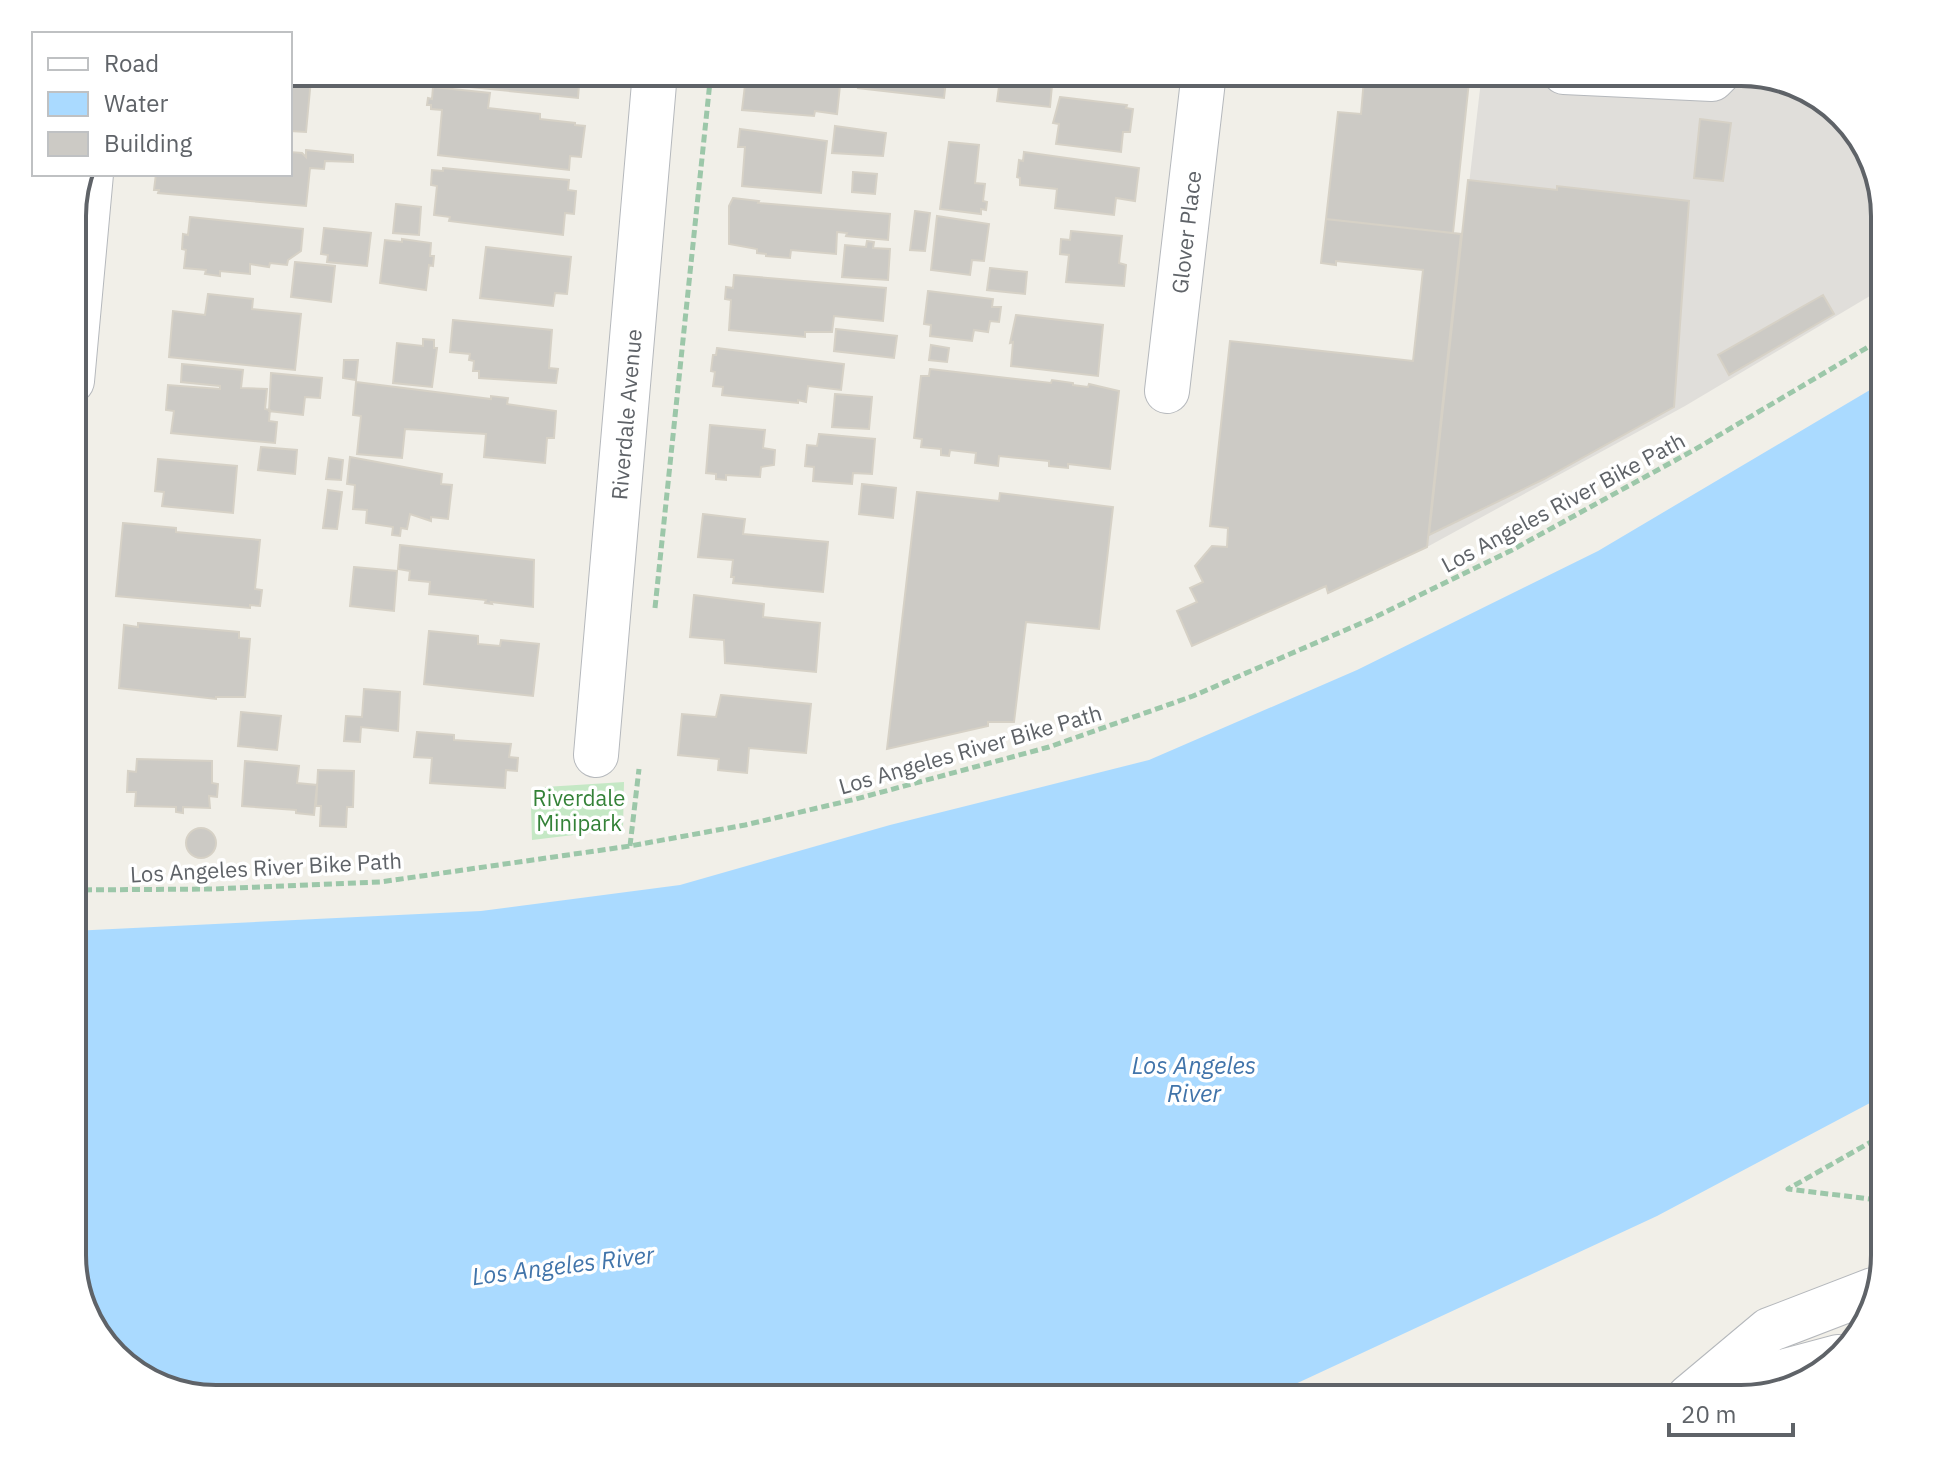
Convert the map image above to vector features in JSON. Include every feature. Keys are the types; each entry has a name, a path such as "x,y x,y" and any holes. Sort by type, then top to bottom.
{"street":[{"name":"Riverdale Avenue","path":"596,755 654,86"},
{"name":"Glover Place","path":"1167,391 1202,86"},
{"path":"86,228 90,181"},
{"path":"1702,1385 1769,1330 1865,1293"},
{"path":"1734,1385 1810,1364"}],"path":[{"path":"655,608 710,86"},
{"name":"Los Angeles River Bike Path","path":"86,890 213,889 380,882 630,846 745,825 856,799 1049,747 1193,696 1371,619 1512,550 1694,450 1871,345"},
{"path":"630,846 639,766"},
{"path":"1871,1142 1788,1189 1871,1199"}],"shaded area":[{"path":"1480,86 1766,88 1806,103 1833,124 1858,158 1867,182 1871,216 1871,295 1685,406 1427,547"}],"green space":[{"name":"Riverdale Minipark","path":"624,782 623,829 532,840 531,807 545,805 545,787"}],"water":[{"name":"Los Angeles River","path":"1871,389 1871,1102 1657,1216 1293,1385 216,1385 174,1378 151,1368 118,1341 103,1320 93,1297 86,1264 86,930 481,911 680,885 890,825 1149,760 1357,670 1598,551"}],"building":[{"path":"292,86 310,86 306,132 292,131"},
{"path":"460,86 579,86 578,98"},
{"path":"745,86 840,86 837,114 815,111 814,116 742,110"},
{"path":"858,86 945,86 944,98"},
{"path":"999,86 1052,86 1050,107 997,101"},
{"path":"1363,86 1469,86 1453,233 1326,219 1338,112 1361,114"},
{"path":"433,87 490,93 488,108 540,114 540,119 585,126 581,157 570,156 569,170 438,155 442,110 431,109 431,105 427,105 428,98 432,99"},
{"path":"1060,97 1127,105 1126,108 1133,109 1130,132 1123,132 1121,152 1056,144 1059,124 1053,123"},
{"path":"1700,119 1731,123 1723,181 1694,178"},
{"path":"835,126 886,133 883,156 832,153"},
{"path":"740,129 827,141 821,193 742,186 745,147 738,147"},
{"path":"949,142 979,145 975,183 985,184 983,201 987,202 986,210 981,209 981,214 940,209"},
{"path":"306,150 353,155 353,162 325,161 324,169 310,168 306,206 158,193 159,190 154,190 156,176 292,176 292,152 302,153 306,157"},
{"path":"1024,152 1139,168 1135,201 1116,198 1114,215 1055,208 1057,189 1020,185 1020,178 1017,177 1019,160 1023,161"},
{"path":"443,168 569,180 568,190 576,191 574,214 565,213 563,235 449,221 450,217 434,215 437,186 431,185 432,170 443,171"},
{"path":"853,172 877,174 875,194 852,192"},
{"path":"1468,180 1557,190 1557,186 1689,201 1674,407 1544,479 1429,535"},
{"path":"733,198 758,203 890,214 888,240 846,236 847,233 837,232 836,254 791,250 790,258 766,256 757,253 757,249 729,244 729,206"},
{"path":"396,204 421,207 419,235 393,233"},
{"path":"915,211 930,213 925,251 910,250"},
{"path":"937,216 989,224 984,261 972,260 970,275 931,270"},
{"path":"190,217 303,229 301,251 288,260 287,265 270,263 269,267 250,264 250,274 220,271 220,276 205,274 206,270 184,268 186,250 182,249 183,234 188,235"},
{"path":"1326,219 1461,234 1427,547 1328,593 1326,586 1192,646 1177,611 1197,602 1190,588 1203,582 1195,566 1212,546 1227,547 1228,528 1210,526 1230,341 1413,361 1423,270 1336,261 1336,265 1321,263"},
{"path":"324,228 371,233 367,266 327,262 328,255 321,254"},
{"path":"1071,231 1122,236 1119,263 1126,265 1124,286 1066,282 1069,255 1060,254 1061,239 1070,240"},
{"path":"402,239 431,243 433,266 429,265 426,290 380,283 385,240 402,242"},
{"path":"867,241 874,242 873,248 890,249 888,280 842,277 845,245 866,247"},
{"path":"486,247 571,257 567,294 555,293 553,306 480,298"},
{"path":"295,262 335,266 331,302 291,297"},
{"path":"990,268 1027,272 1025,294 987,290"},
{"path":"734,275 886,288 883,321 834,316 832,332 805,332 805,337 729,330 731,300 725,299 726,287 733,288"},
{"path":"928,291 993,299 992,307 1001,307 999,322 990,321 988,332 974,330 972,341 930,336 931,325 924,324"},
{"path":"208,294 253,299 252,309 301,314 295,370 169,357 173,311 205,315"},
{"path":"1823,295 1834,314 1729,375 1718,355"},
{"path":"1016,315 1103,325 1098,376 1011,366 1013,342 1010,343"},
{"path":"453,320 552,330 549,368 558,369 556,383 479,378 479,371 473,371 474,361 469,360 470,354 450,352"},
{"path":"836,329 897,336 894,358 834,351"},
{"path":"423,339 434,340 434,348 437,348 432,387 393,383 397,343 423,346"},
{"path":"931,345 949,348 947,362 929,360"},
{"path":"717,348 844,364 841,390 808,386 806,402 798,400 798,403 722,395 723,387 713,386 715,372 711,371"},
{"path":"344,360 358,360 356,380 343,378"},
{"path":"182,364 243,370 241,388 267,389 265,409 270,410 269,421 277,422 275,443 171,433 174,411 166,410 168,385 220,389 220,386 181,382"},
{"path":"930,369 1051,383 1052,380 1088,387 1089,384 1119,391 1110,469 1068,464 1068,468 1049,466 1049,461 999,456 998,466 975,463 976,453 950,450 949,456 941,455 941,449 921,447 922,439 914,438 921,376 929,376"},
{"path":"271,373 322,378 320,398 305,397 303,415 269,411"},
{"path":"356,382 491,399 491,396 508,398 507,404 556,411 554,438 547,438 545,463 484,457 486,434 405,429 402,458 357,454 361,416 353,415"},
{"path":"835,394 872,397 869,429 832,427"},
{"path":"710,425 765,430 763,448 775,450 774,465 761,467 760,477 726,475 726,480 706,473"},
{"path":"819,434 875,439 872,474 853,473 852,484 813,481 814,467 805,466 807,445 817,446"},
{"path":"261,447 297,450 295,474 258,470"},
{"path":"350,457 442,474 441,484 452,485 448,519 431,517 431,521 410,514 407,529 401,528 400,536 392,535 393,527 366,523 367,510 353,509 355,485 347,484"},
{"path":"329,458 343,460 341,480 326,479"},
{"path":"158,459 237,466 233,513 162,506 164,492 155,491"},
{"path":"862,484 896,488 893,518 859,514"},
{"path":"328,490 342,492 337,529 323,528"},
{"path":"917,492 999,501 1000,493 1113,507 1099,629 1026,622 1014,722 988,722 988,726 887,749"},
{"path":"703,514 745,519 743,534 828,542 823,592 733,583 733,560 698,557"},
{"path":"123,523 176,528 176,532 260,540 255,589 262,590 260,606 250,605 250,608 116,596"},
{"path":"400,545 534,560 533,607 429,594 430,582 409,580 410,571 398,569"},
{"path":"354,567 397,571 394,611 350,606"},
{"path":"694,595 764,604 763,617 820,623 816,672 725,663 724,640 690,637"},
{"path":"138,623 239,632 239,638 250,639 245,697 216,699 119,688 124,625 138,627"},
{"path":"429,631 478,636 478,644 500,646 501,640 539,644 533,696 424,684"},
{"path":"364,689 400,692 398,731 361,727 360,742 344,741 346,716 362,717"},
{"path":"721,695 811,704 806,753 749,748 747,773 718,770 719,759 678,755 682,714 716,717"},
{"path":"241,712 281,716 277,750 238,746"},
{"path":"417,732 454,735 454,740 511,744 509,757 518,758 517,771 506,770 505,788 430,783 432,758 414,757"},
{"path":"137,759 212,761 212,783 218,784 217,797 209,796 210,808 183,807 183,813 176,812 176,807 135,806 136,792 127,792 128,771 136,772"},
{"path":"245,761 299,766 297,783 317,785 314,815 296,813 296,810 242,806"},
{"path":"318,770 354,771 353,807 347,807 346,827 320,826 321,806 316,806"},
{"path":"201,828 207,829 215,837 215,849 207,857 201,858 195,857 187,849 186,843 187,837 195,829"}]}
